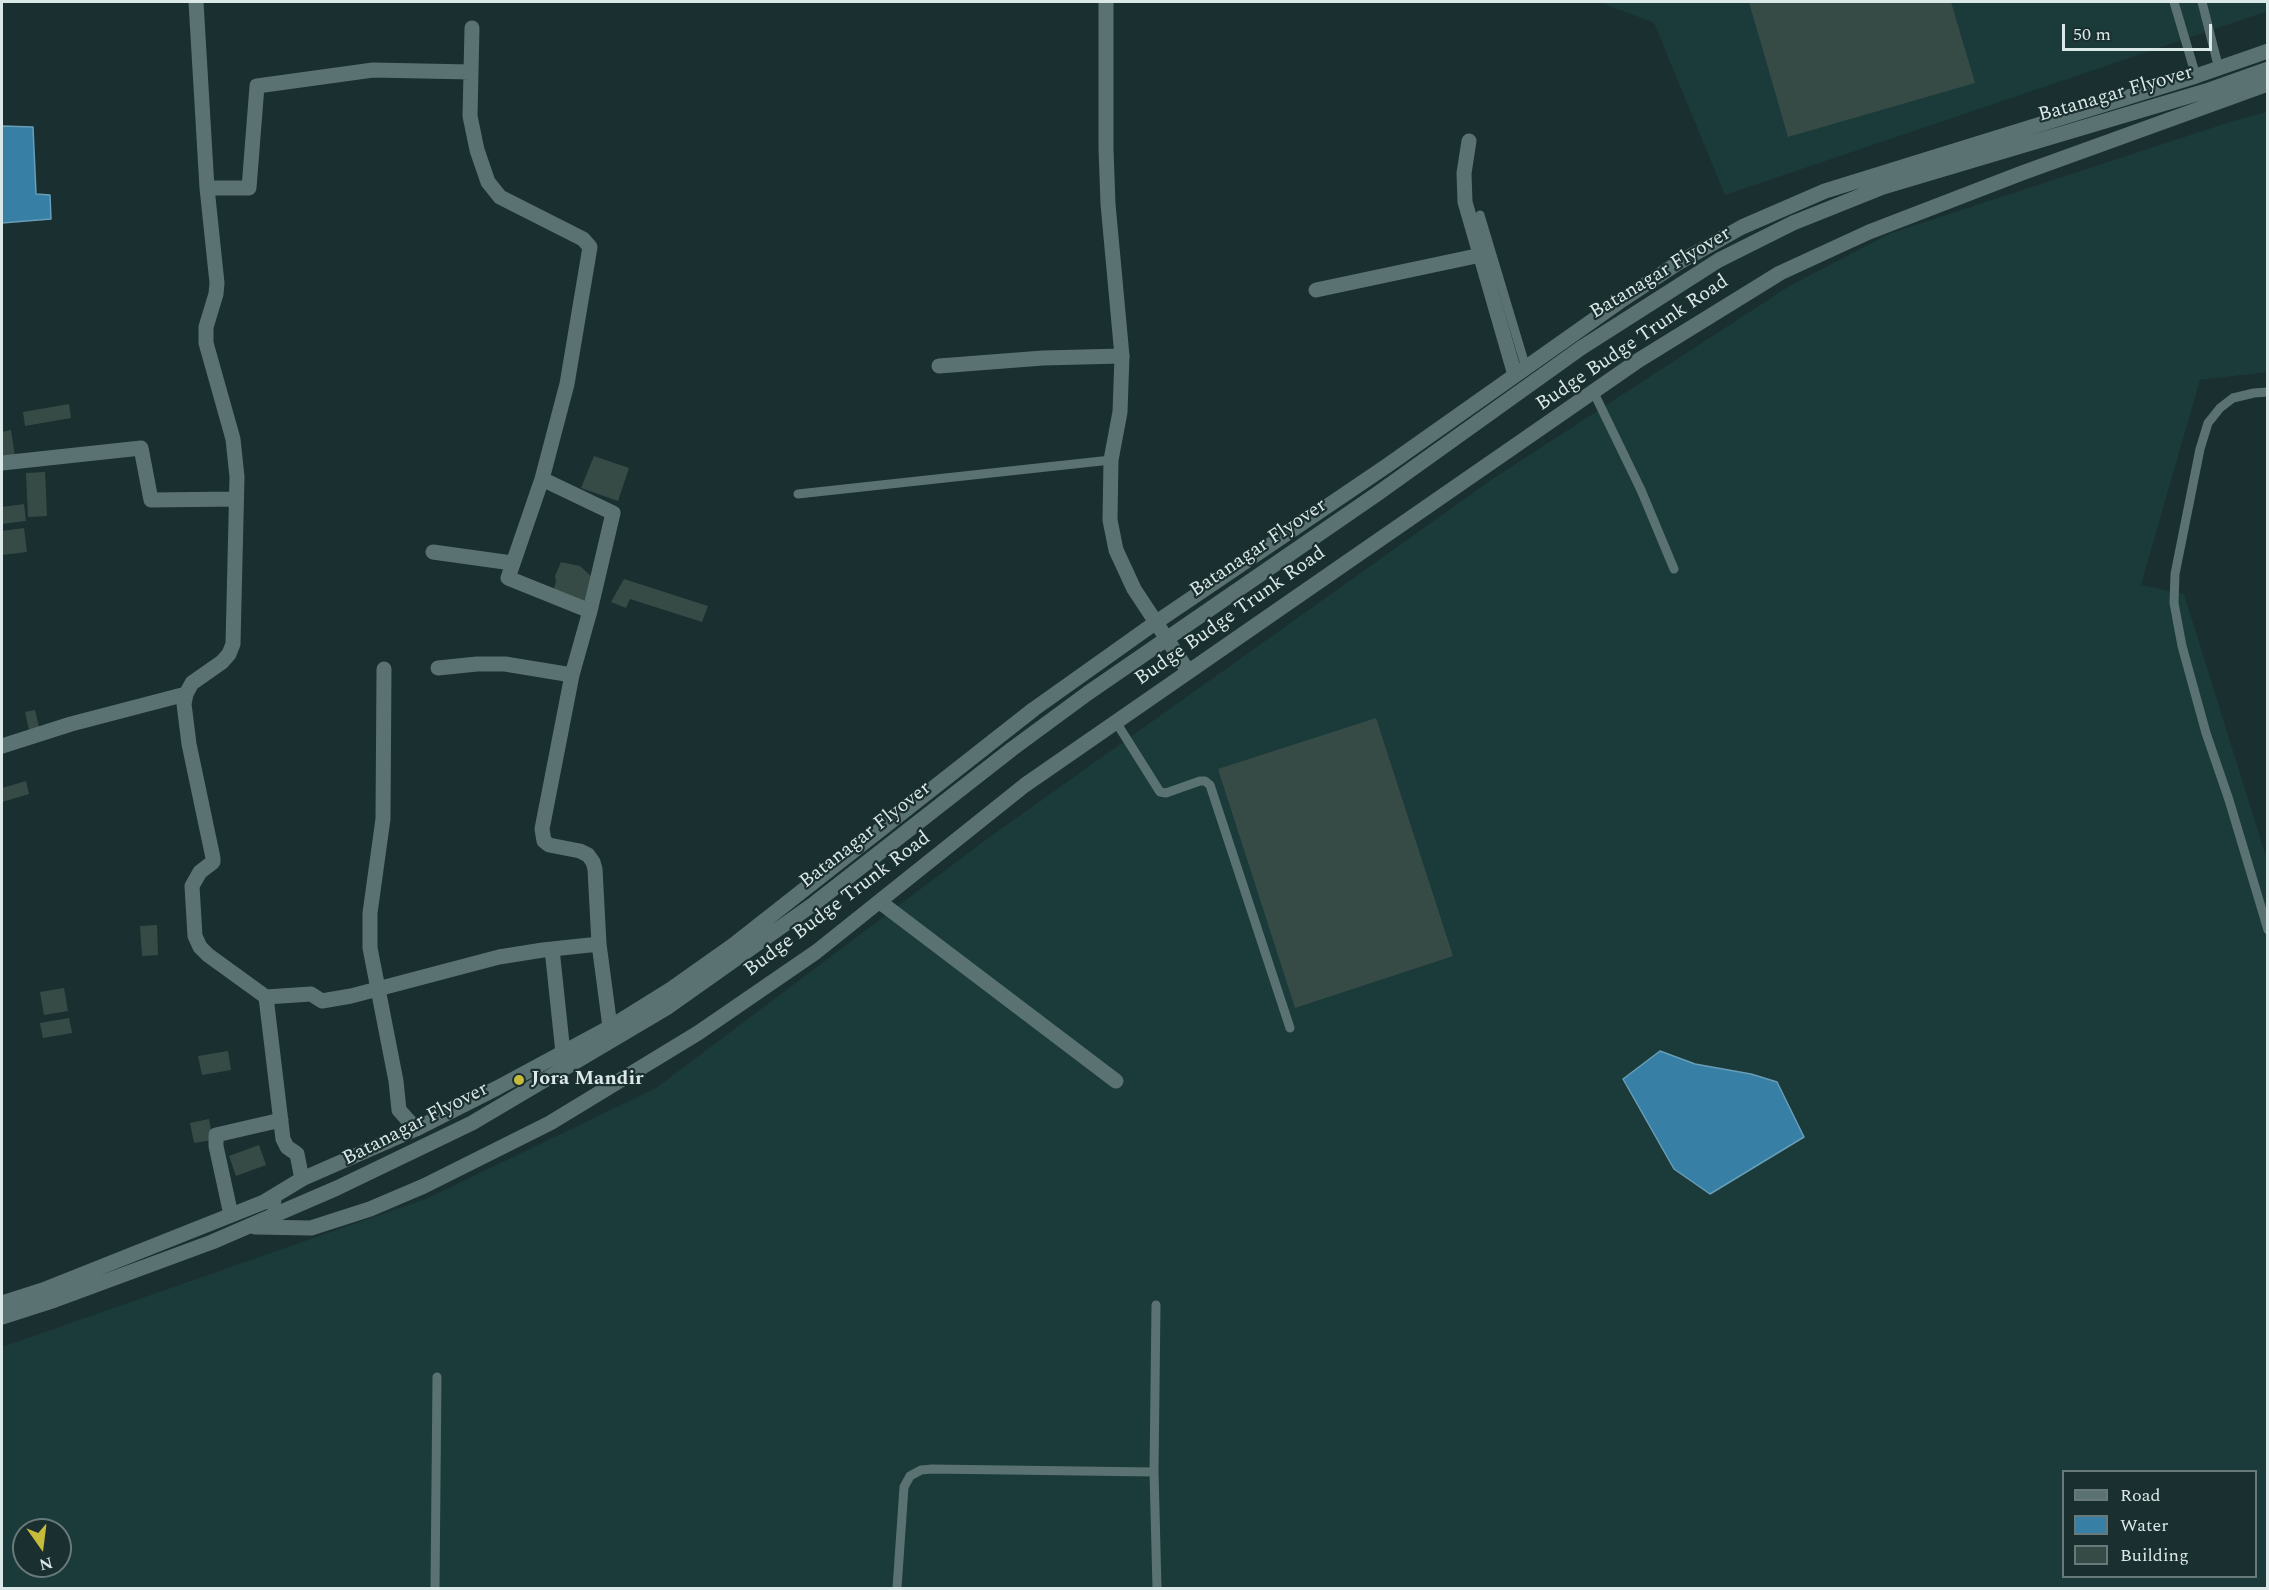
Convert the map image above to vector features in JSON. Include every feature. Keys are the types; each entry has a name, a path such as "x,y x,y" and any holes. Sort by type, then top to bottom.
{"street":[{"path":"196,2 207,188 217,283 206,327 206,343 233,439 237,477 233,644 229,654 192,683 184,704 189,744 213,858 213,862 200,872 192,886 195,936 200,947 208,955 266,997 306,994 326,1001 499,957 599,945"},
{"path":"1106,2 1108,204 1122,356 1120,412 1111,460 1110,520 1116,550 1134,589 1188,671"},
{"path":"472,28 470,116 477,150 488,182 500,197 583,239 590,247 572,364 542,479 508,578 590,612"},
{"name":"Budge Budge Trunk Road","path":"264,1203 302,1179 416,1129 563,1053 610,1027 670,989 736,943 1034,709 1155,623 1388,465 1678,263 1742,227 1825,191 2219,69 2268,51"},
{"name":"Batanagar Flyover","path":"337,1188 472,1123 668,1007 815,903 1012,749 1088,693 1377,494 1581,348 1719,260 1793,223 1883,187 2206,91 2268,69"},
{"path":"207,188 249,188 257,86 373,70 471,72"},
{"name":"Budge Budge Trunk Road","path":"250,1226 311,1228 370,1209 424,1186 550,1123 698,1033 816,952 1025,785 1594,393 1708,316 1780,273 1869,232 2034,168 2268,84"},
{"path":"1469,141 1464,173 1465,202 1520,371"},
{"path":"1316,290 1481,255"},
{"path":"939,366 1043,358 1122,356"},
{"path":"2,463 141,448 151,500 236,499"},
{"path":"542,479 613,513 590,612 572,675 542,835 544,841 549,845 580,850 593,862 599,945 610,1027"},
{"path":"433,552 512,563"},
{"path":"438,668 505,664 572,675"},
{"path":"384,669 383,819 369,930 370,948 397,1088 399,1110 416,1129"},
{"path":"2,746 71,724 186,694"},
{"path":"880,902 1116,1080"},
{"path":"552,949 563,1053"},
{"path":"266,997 284,1143 297,1154 302,1179"},
{"path":"231,1215 216,1146 216,1135 281,1120"},
{"path":"2,1317 55,1300 250,1226 337,1188"},
{"path":"2,1303 43,1290 264,1203 337,1188"}],"lane":[{"path":"2174,2 2196,76"},
{"path":"2202,2 2219,69"},
{"path":"1480,215 1520,371"},
{"path":"2268,392 2233,398 2220,408 2208,423 2200,448 2175,574 2174,603 2182,646 2203,722 2268,930"},
{"path":"1594,393 1641,490 1674,569"},
{"path":"798,494 1111,460"},
{"path":"1116,722 1160,792 1166,793 1200,781 1205,781 1210,785 1290,1028"},
{"path":"1156,1305 1154,1472 1157,1588"},
{"path":"435,1588 437,1377"},
{"path":"897,1588 904,1487 910,1476 921,1470 1154,1472"}],"shaded area":[{"path":"1600,2 2267,2 2268,11 1725,195 1654,23"},
{"path":"2267,112 2267,372 2200,380 2141,585 2184,594 2267,860 2267,1588 2,1588 2,1347 428,1198 656,1088 987,839 1491,480 1791,285 1891,233 2233,121"}],"water":[{"path":"2,126 33,127 36,194 50,195 51,219 2,223"},
{"path":"1660,1051 1695,1064 1751,1074 1777,1082 1804,1137 1710,1194 1674,1169 1623,1079"}],"building":[{"path":"1749,2 1951,2 1975,83 1788,137"},
{"path":"69,404 71,418 25,426 23,412"},
{"path":"11,430 15,456 2,458 2,432"},
{"path":"594,456 629,468 618,501 581,488"},
{"path":"45,472 47,516 28,517 26,473"},
{"path":"24,504 26,521 2,524 2,507"},
{"path":"24,528 27,552 2,555 2,531"},
{"path":"561,562 580,566 592,577 587,603 553,592 555,576"},
{"path":"624,579 708,606 702,622 630,599 626,608 611,602"},
{"path":"35,710 39,727 29,730 25,712"},
{"path":"1376,718 1453,956 1295,1008 1218,769"},
{"path":"26,781 29,794 2,802 2,788"},
{"path":"157,925 158,955 142,956 140,926"},
{"path":"64,988 68,1011 44,1015 40,992"},
{"path":"69,1018 72,1033 43,1038 40,1023"},
{"path":"228,1051 231,1070 202,1075 198,1056"},
{"path":"209,1119 213,1140 194,1143 190,1123"},
{"path":"259,1145 266,1165 236,1176 229,1156"}],"place":[{"name":"Jora Mandir","path":"519,1080"}]}
